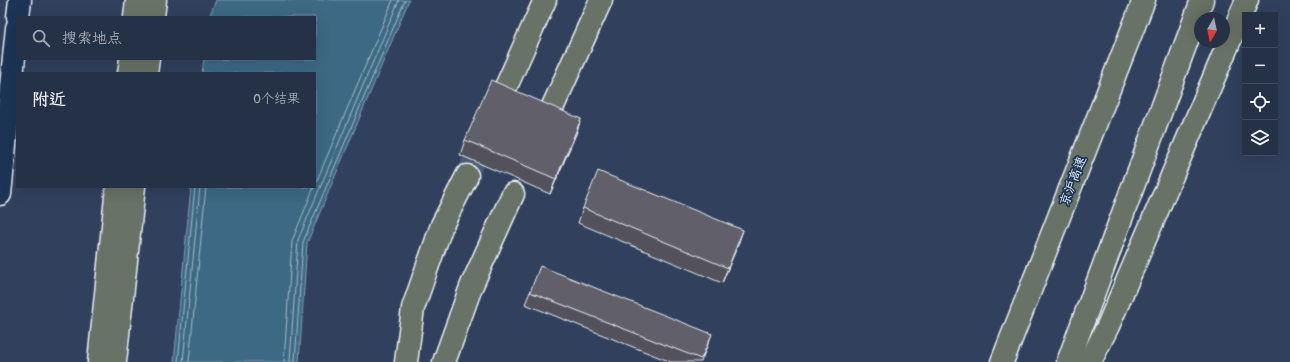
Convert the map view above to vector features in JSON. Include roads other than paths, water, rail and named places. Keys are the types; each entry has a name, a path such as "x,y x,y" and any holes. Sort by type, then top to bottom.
{"highway":[{"path":"135,16 137,0"},
{"path":"153,16 155,0"},
{"path":"505,89 545,0"},
{"path":"549,115 601,0"},
{"name":"京沪高速","path":"1002,362 1144,0"},
{"path":"1068,362 1202,0"},
{"path":"1090,362 1108,326 1247,0"},
{"path":"129,72 131,60"},
{"path":"146,72 148,60"},
{"path":"406,362 413,308 442,225 467,176"},
{"path":"99,362 117,188"},
{"path":"115,362 134,188"},
{"path":"444,362 471,287 513,194"}],"street":[{"path":"18,16 20,0"},
{"path":"0,194 16,38"}],"water":[{"path":"216,0 409,0 307,243 299,362 174,362 191,188 316,188 316,72 202,72 204,60 316,60 316,16 209,16"}],"tunnel":[{"path":"467,176 485,133"}]}
